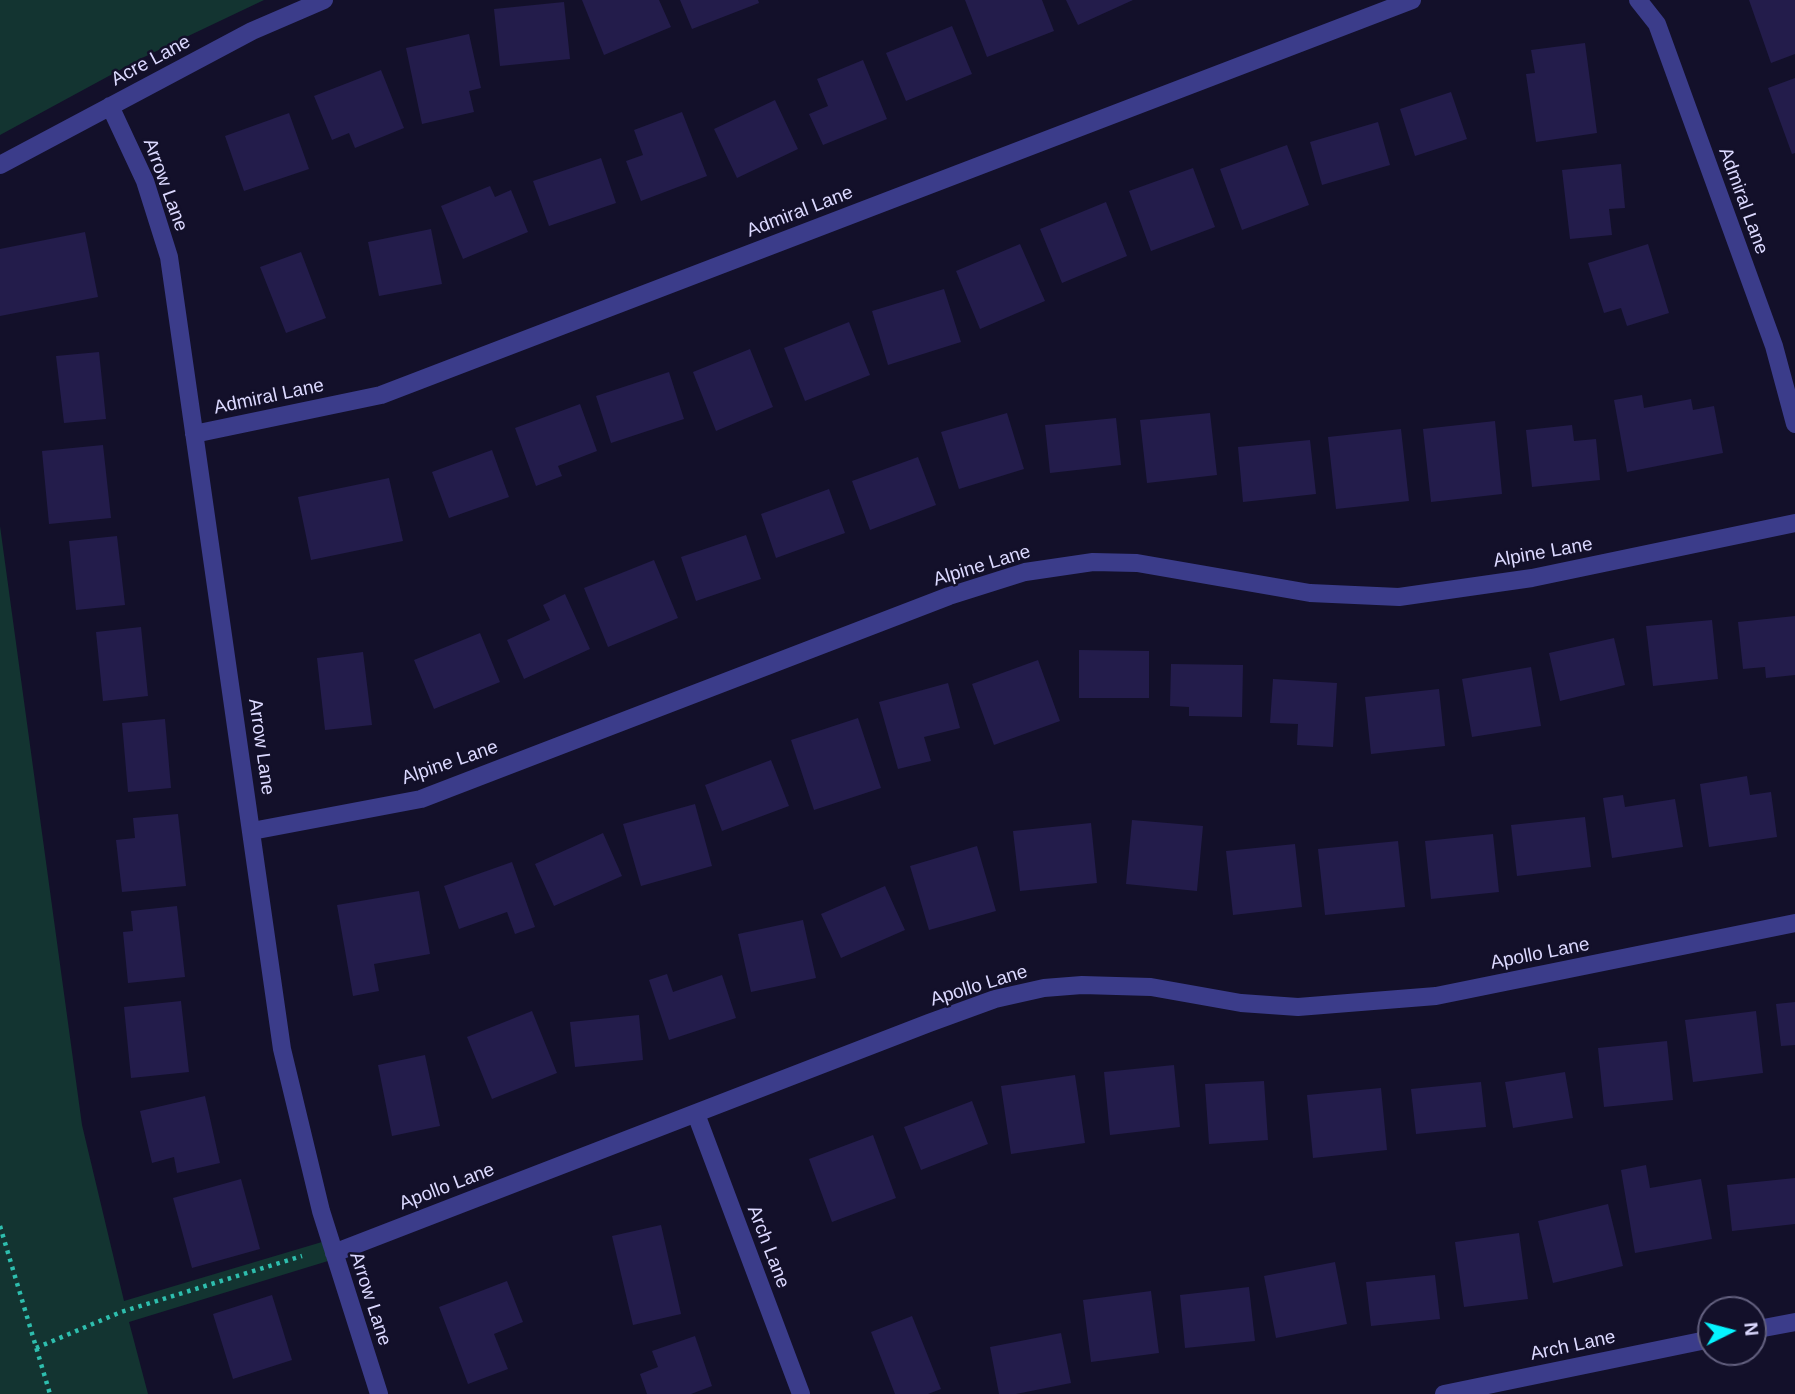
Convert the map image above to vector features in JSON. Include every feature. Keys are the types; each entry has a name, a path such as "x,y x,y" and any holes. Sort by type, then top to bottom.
{"street":[{"name":"Acre Lane","path":"0,164 252,30 324,0"},
{"name":"Admiral Lane","path":"194,434 381,395 1412,0"},
{"name":"Admiral Lane","path":"1638,0 1657,24 1774,346 1795,424"},
{"name":"Arrow Lane","path":"110,106 145,181 169,257 282,1049 304,1149 379,1394"},
{"name":"Alpine Lane","path":"252,831 421,799 948,596 1025,572 1093,562 1137,564 1310,593 1399,597 1532,578 1795,523"},
{"name":"Apollo Lane","path":"334,1254 962,1011 1044,988 1082,985 1151,987 1241,1003 1298,1007 1436,996 1795,923"},
{"name":"Arch Lane","path":"696,1114 801,1394"},
{"path":"1767,1327 1795,1322"},
{"name":"Arch Lane","path":"1444,1394 1697,1342"}],"path":[{"path":"0,1226 50,1394"},
{"path":"36,1348 121,1312 302,1256"}],"green space":[{"path":"0,0 264,0 142,58 0,135"},
{"path":"0,526 82,1125 124,1301 322,1242 328,1261 129,1322 148,1394 0,1394"}],"building":[{"path":"582,0 659,0 671,27 604,55"},
{"path":"680,0 758,0 759,3 692,29"},
{"path":"965,0 1042,0 1054,31 987,57"},
{"path":"1066,0 1133,0 1078,25"},
{"path":"1749,0 1795,0 1795,54 1771,63"},
{"path":"564,2 570,59 500,66 494,9"},
{"path":"952,26 972,74 906,101 886,53"},
{"path":"469,34 481,88 469,91 474,112 422,124 406,48"},
{"path":"1585,43 1597,133 1536,142 1526,74 1535,73 1531,50"},
{"path":"863,60 887,119 823,145 809,114 828,106 817,79"},
{"path":"381,70 404,128 355,148 349,133 332,140 314,96"},
{"path":"1795,78 1795,153 1792,154 1768,88"},
{"path":"1451,92 1467,139 1415,156 1400,109"},
{"path":"775,100 798,149 737,178 714,129"},
{"path":"682,112 707,176 641,201 626,161 643,155 634,130"},
{"path":"289,113 309,169 244,191 225,136"},
{"path":"1378,122 1390,165 1322,185 1310,142"},
{"path":"1287,145 1309,205 1242,230 1220,169"},
{"path":"601,158 616,203 549,226 533,181"},
{"path":"1621,164 1625,208 1609,209 1612,235 1570,239 1562,170"},
{"path":"1193,168 1215,227 1151,251 1129,191"},
{"path":"490,186 495,197 511,190 528,232 463,259 441,206"},
{"path":"1106,202 1127,256 1062,283 1040,229"},
{"path":"431,229 442,284 379,296 368,242"},
{"path":"85,232 98,297 0,316 0,249"},
{"path":"1020,244 1045,301 980,329 956,271"},
{"path":"1648,244 1669,313 1627,326 1621,308 1604,313 1588,263"},
{"path":"301,252 326,318 286,333 260,267"},
{"path":"944,289 961,342 888,365 872,311"},
{"path":"849,322 870,375 805,401 784,348"},
{"path":"750,349 773,407 716,431 693,372"},
{"path":"99,352 106,419 64,423 56,356"},
{"path":"669,372 684,419 611,443 596,396"},
{"path":"1642,395 1644,408 1691,399 1693,410 1714,406 1723,453 1627,472 1614,400"},
{"path":"580,404 597,451 558,466 562,476 536,486 515,428"},
{"path":"1007,413 1024,469 959,489 941,432"},
{"path":"1210,413 1217,475 1147,483 1140,420"},
{"path":"1116,418 1121,465 1050,473 1045,425"},
{"path":"1495,421 1502,494 1431,502 1423,429"},
{"path":"1572,425 1574,441 1596,439 1600,480 1532,487 1526,430"},
{"path":"1401,429 1409,501 1336,509 1328,437"},
{"path":"1310,440 1316,494 1243,502 1238,447"},
{"path":"103,445 111,518 49,524 42,451"},
{"path":"492,450 509,497 449,518 432,472"},
{"path":"918,457 936,505 870,530 852,481"},
{"path":"389,478 403,541 311,560 298,497"},
{"path":"829,489 845,533 776,558 761,514"},
{"path":"746,535 761,579 696,601 681,557"},
{"path":"117,536 125,605 76,610 69,541"},
{"path":"654,560 678,618 608,647 584,588"},
{"path":"565,594 590,649 524,679 507,640 550,620 543,605"},
{"path":"1795,616 1795,675 1766,678 1765,667 1743,669 1738,622"},
{"path":"1712,620 1718,679 1653,686 1646,626"},
{"path":"141,627 148,696 103,701 96,632"},
{"path":"480,633 500,682 434,709 414,660"},
{"path":"1614,638 1625,685 1560,701 1549,653"},
{"path":"1079,650 1149,651 1149,698 1079,698"},
{"path":"363,652 372,725 325,730 317,658"},
{"path":"1038,660 1060,721 994,745 972,684"},
{"path":"1171,664 1243,665 1242,717 1189,716 1189,707 1170,706"},
{"path":"1531,667 1541,726 1472,737 1462,679"},
{"path":"1273,679 1337,683 1333,747 1297,745 1298,724 1270,723"},
{"path":"948,683 960,728 924,737 931,761 898,769 879,702"},
{"path":"1439,689 1445,746 1371,754 1365,697"},
{"path":"858,718 881,788 814,810 791,740"},
{"path":"165,719 171,788 128,792 122,723"},
{"path":"771,760 789,806 722,831 705,785"},
{"path":"1747,776 1750,795 1771,792 1777,837 1709,847 1700,784"},
{"path":"1623,795 1625,807 1675,799 1683,847 1612,858 1603,798"},
{"path":"695,804 712,866 641,886 623,824"},
{"path":"178,814 186,886 122,892 116,840 135,838 133,818"},
{"path":"1585,817 1591,867 1517,876 1511,825"},
{"path":"1132,820 1203,826 1197,891 1126,884"},
{"path":"1091,823 1097,883 1020,891 1013,831"},
{"path":"603,833 622,876 554,906 535,864"},
{"path":"1493,834 1499,892 1431,899 1425,841"},
{"path":"1398,841 1405,907 1325,915 1318,849"},
{"path":"1295,844 1302,907 1233,915 1226,851"},
{"path":"977,846 996,911 929,930 910,866"},
{"path":"512,862 535,927 515,934 507,912 459,929 444,886"},
{"path":"885,886 905,930 841,958 821,914"},
{"path":"419,891 430,954 374,964 379,991 353,996 337,905"},
{"path":"177,906 185,977 128,983 123,932 133,931 131,911"},
{"path":"803,920 816,978 751,992 738,934"},
{"path":"667,974 673,992 722,975 736,1018 669,1040 649,980"},
{"path":"181,1001 189,1072 131,1078 124,1007"},
{"path":"1795,1002 1795,1045 1781,1046 1776,1004"},
{"path":"532,1011 557,1073 492,1099 467,1037"},
{"path":"1756,1011 1763,1073 1693,1082 1685,1020"},
{"path":"639,1015 643,1060 575,1067 570,1022"},
{"path":"1667,1041 1673,1100 1604,1107 1598,1048"},
{"path":"425,1055 440,1126 392,1136 378,1065"},
{"path":"1174,1065 1180,1127 1110,1135 1104,1072"},
{"path":"1565,1072 1573,1118 1513,1128 1505,1082"},
{"path":"1075,1075 1085,1143 1011,1154 1001,1086"},
{"path":"1264,1081 1268,1140 1209,1144 1205,1084"},
{"path":"1481,1082 1486,1127 1416,1134 1411,1089"},
{"path":"1381,1088 1387,1150 1313,1158 1307,1095"},
{"path":"205,1096 220,1163 177,1173 174,1157 152,1163 140,1111"},
{"path":"972,1101 988,1144 921,1170 904,1127"},
{"path":"873,1135 896,1198 832,1222 809,1159"},
{"path":"1646,1165 1650,1188 1701,1179 1712,1239 1635,1253 1621,1170"},
{"path":"1795,1178 1795,1224 1732,1231 1727,1185"},
{"path":"241,1179 260,1249 192,1268 173,1198"},
{"path":"1608,1204 1623,1266 1553,1283 1538,1221"},
{"path":"661,1225 681,1314 633,1325 612,1236"},
{"path":"1519,1233 1528,1299 1464,1307 1455,1242"},
{"path":"1335,1262 1347,1324 1276,1338 1264,1276"},
{"path":"1435,1275 1440,1319 1371,1326 1366,1282"},
{"path":"507,1281 523,1322 494,1334 508,1369 468,1384 439,1307"},
{"path":"1249,1287 1255,1341 1185,1348 1180,1295"},
{"path":"1151,1291 1159,1353 1091,1362 1083,1300"},
{"path":"272,1295 292,1360 233,1379 213,1314"},
{"path":"912,1316 941,1389 928,1394 895,1394 871,1332"},
{"path":"1061,1333 1071,1383 1016,1394 999,1394 990,1347"},
{"path":"695,1336 712,1386 691,1394 647,1394 640,1374 658,1367 652,1351"}]}
